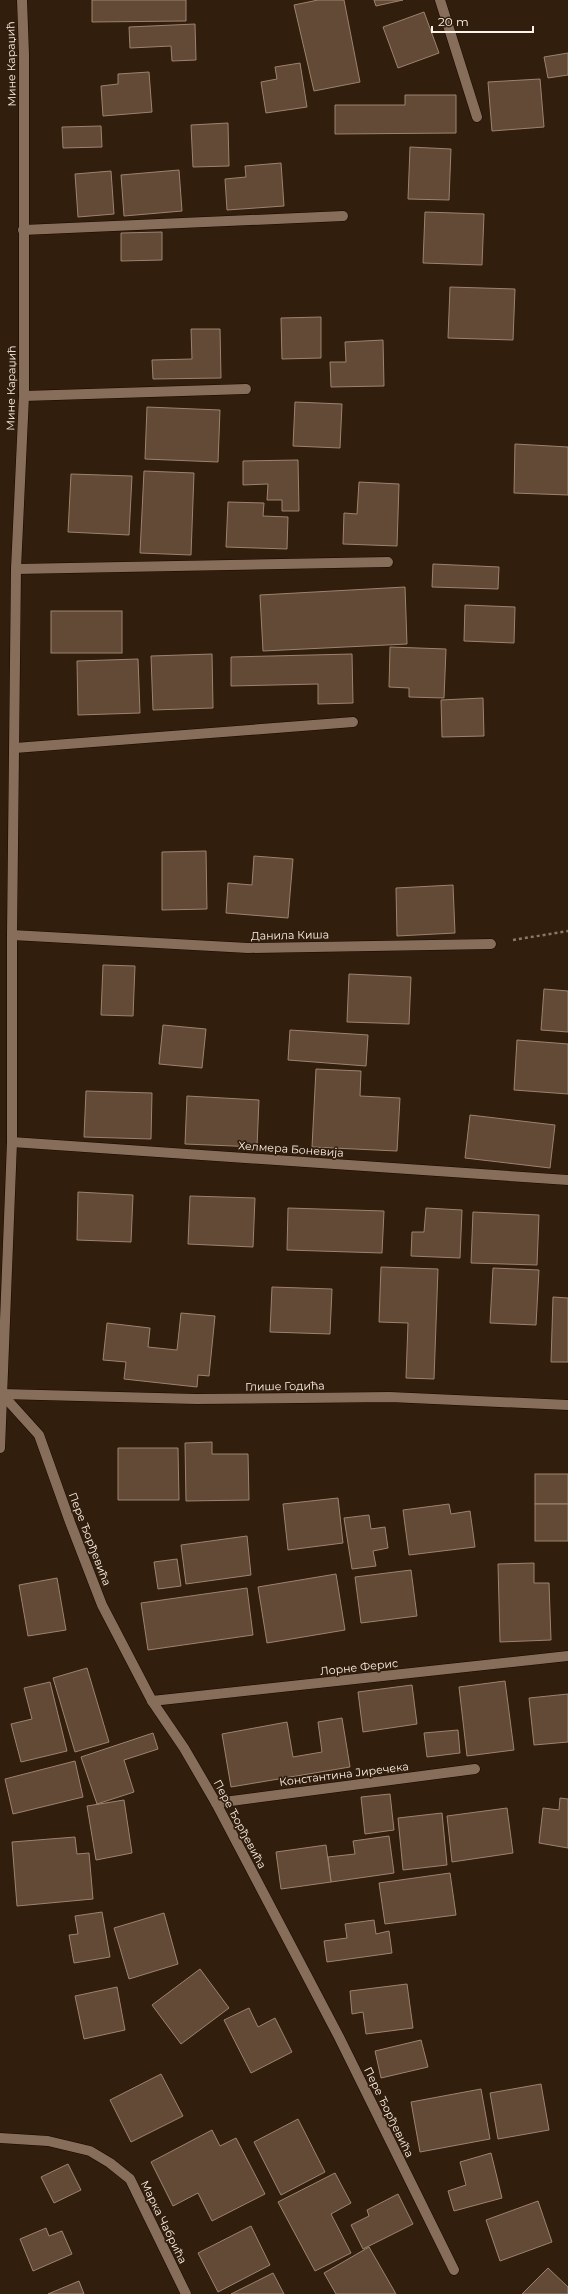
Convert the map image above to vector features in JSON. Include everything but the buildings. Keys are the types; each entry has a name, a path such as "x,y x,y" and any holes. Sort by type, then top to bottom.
{"street":[{"name":"Мине Караџић","path":"0,1448 12,1142 12,936 16,570 24,396 24,54 22,0"},
{"path":"440,0 477,117"},
{"path":"23,230 343,216"},
{"path":"24,396 246,389"},
{"path":"16,570 388,562"},
{"path":"15,748 353,722"},
{"name":"Данила Киша","path":"12,936 248,948 491,944"},
{"name":"Хелмера Боневија","path":"12,1142 568,1180"},
{"name":"Глише Годића","path":"2,1394 196,1399 390,1397 568,1405"},
{"name":"Пере Ђорђевића","path":"2,1394 39,1435 102,1605 152,1701 184,1748 216,1803 339,2037 454,2270"},
{"name":"Лорне Ферис","path":"152,1701 568,1656"},
{"name":"Константина Јиречека","path":"216,1803 476,1769"},
{"name":"Марка Чабрића","path":"0,2138 48,2141 90,2151 130,2178 186,2294"}],"path":[{"path":"491,944 568,931"}]}
